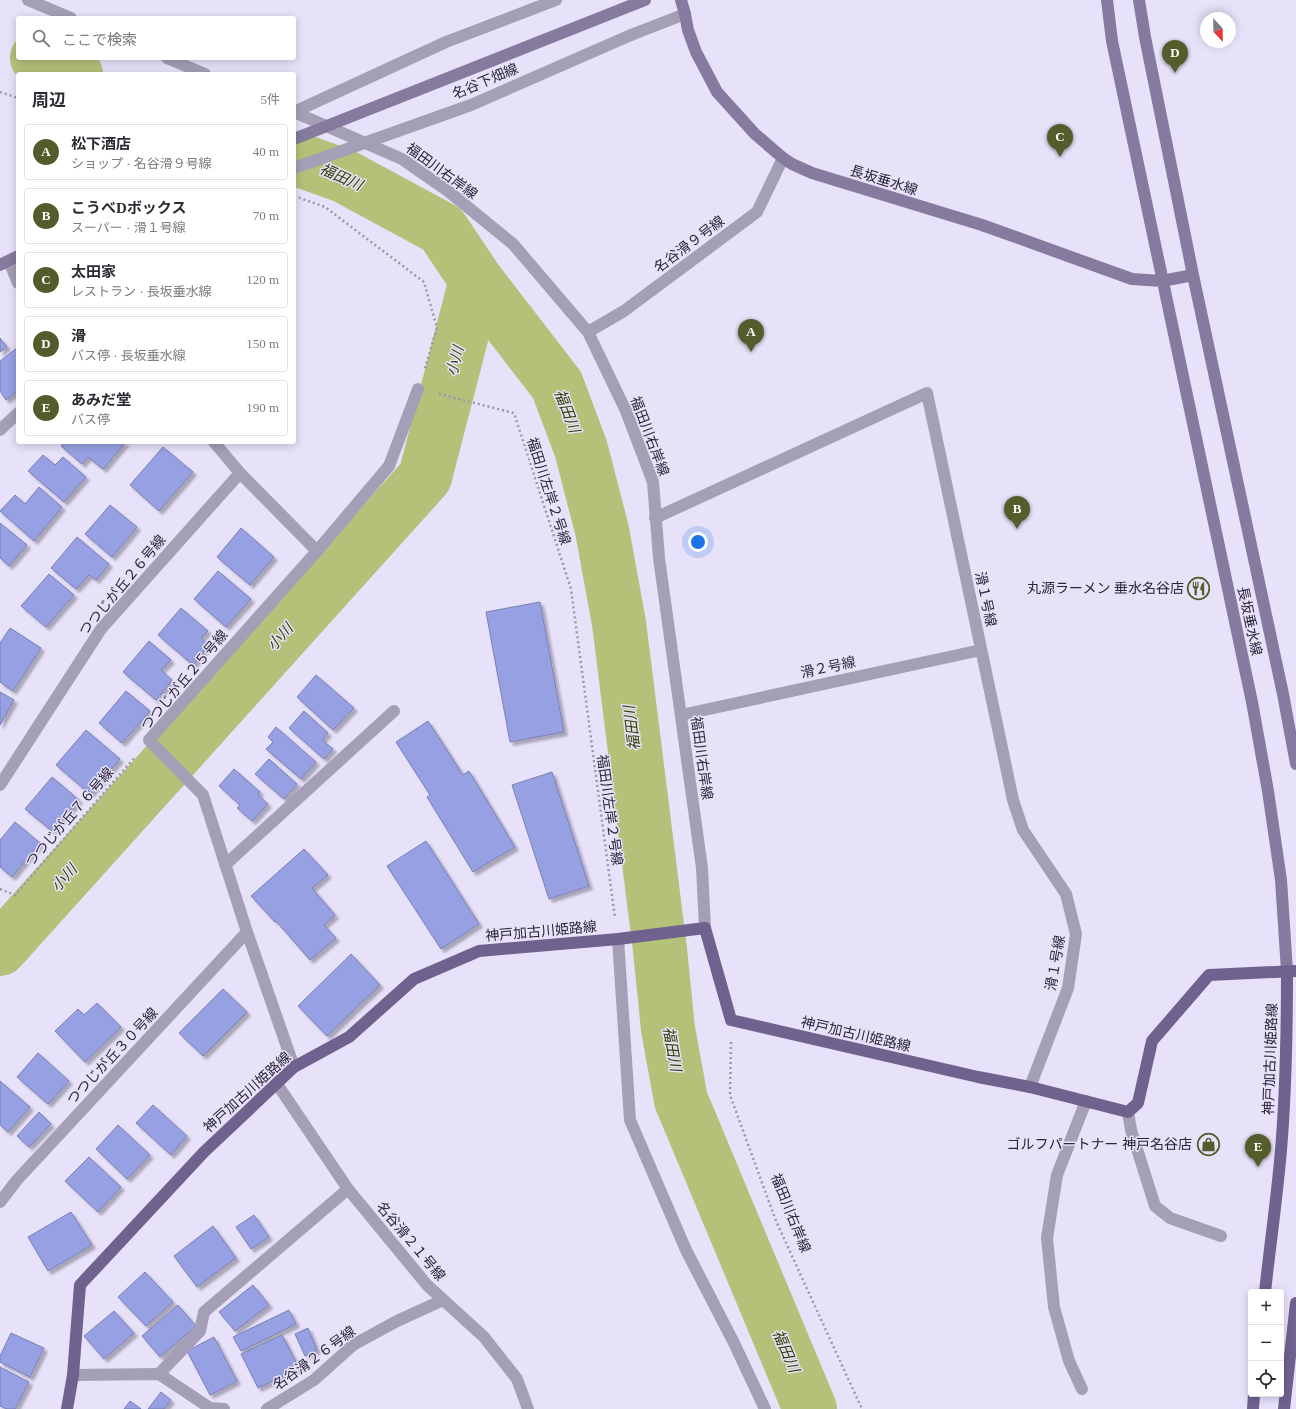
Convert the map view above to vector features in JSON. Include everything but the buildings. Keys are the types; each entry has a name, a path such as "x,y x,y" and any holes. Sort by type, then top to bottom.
{"main road":[{"name":"名谷下畑線","path":"296,138 645,0"},
{"name":"長坂垂水線","path":"681,0 688,30 696,52 717,92 755,134 792,164 812,173 982,226 1132,279 1162,281 1193,275"},
{"name":"長坂垂水線","path":"1107,0 1112,42 1249,686 1268,791 1281,880 1291,971"},
{"name":"長坂垂水線","path":"1139,0 1145,37 1193,275 1283,694 1296,764"},
{"path":"705,928 731,1020"},
{"name":"神戸加古川姫路線","path":"67,1409 74,1375 80,1285 204,1152 294,1067 349,1037 414,979 480,951 618,940 705,928"},
{"path":"1128,1112 1138,1103 1152,1041 1209,975 1291,971"},
{"name":"神戸加古川姫路線","path":"1265,1289 1277,1195 1284,1105 1287,1015 1291,971"},
{"name":"神戸加古川姫路線","path":"731,1020 978,1077 1030,1087 1128,1112"},
{"path":"1284,1409 1296,1303"},
{"path":"1253,1409 1254,1397"}],"street":[{"path":"28,0 66,16"},
{"path":"296,111 446,42 556,0"},
{"name":"名谷下畑線","path":"296,167 471,105 631,35 685,14"},
{"path":"171,60 200,72"},
{"name":"福田川右岸線","path":"296,113 402,158 448,191 512,244 588,332 626,411 653,482 659,558 702,868 705,928"},
{"name":"名谷滑９号線","path":"588,332 624,311 757,212 783,158"},
{"path":"9,261 16,278"},
{"name":"つつじが丘２５号線","path":"294,1067 247,932 203,795 149,740 317,551 389,466 418,389"},
{"name":"滑１号線","path":"656,518 927,393 1016,808 1023,830 1066,894 1076,934 1068,988 1030,1087"},
{"path":"0,430 16,415"},
{"path":"216,444 240,474 317,551"},
{"name":"つつじが丘２６号線","path":"0,785 100,629 240,474"},
{"name":"滑２号線","path":"680,715 981,650"},
{"path":"225,865 394,711"},
{"name":"つつじが丘３０号線","path":"0,1202 17,1180 247,932"},
{"path":"618,940 630,1120 686,1250 734,1343 765,1409"},
{"name":"名谷滑２１号線","path":"276,1084 348,1189 427,1285 484,1337 517,1379 528,1409"},
{"path":"1082,1389 1069,1361 1054,1307 1047,1238 1057,1176 1086,1101"},
{"path":"1128,1112 1131,1130 1155,1206 1170,1218 1221,1236"},
{"path":"159,1374 200,1331 204,1312 348,1189"},
{"name":"名谷滑２６号線","path":"267,1409 314,1380 353,1345 397,1321 443,1300"},
{"path":"74,1375 159,1374 210,1408 224,1409"}],"path":[{"path":"0,92 16,97"},
{"path":"296,197 325,207 424,282 437,328 418,389"},
{"name":"福田川左岸２号線","path":"418,389 514,413 570,590 618,940"},
{"name":"つつじが丘７６号線","path":"0,889 15,895 149,740"},
{"name":"福田川右岸線","path":"731,1020 730,1095 776,1221 862,1409"}],"waterway":[{"name":"福田川","path":"42,60 71,72"},
{"name":"福田川","path":"296,159 344,176 442,229 476,280 557,385 581,449 602,530 619,623 660,950 668,1029 681,1100 810,1409"},
{"name":"小川","path":"0,949 425,477 476,280"}],"place":[{"name":"滑","path":"1175,73"},
{"name":"太田家","path":"1060,157"},
{"name":"松下酒店","path":"751,352"},
{"name":"こうべDボックス","path":"1017,529"},
{"name":"丸源ラーメン 垂水名谷店","path":"1199,588"},
{"name":"ゴルフパートナー 神戸名谷店","path":"1208,1144"},
{"name":"あみだ堂","path":"1258,1167"}]}
